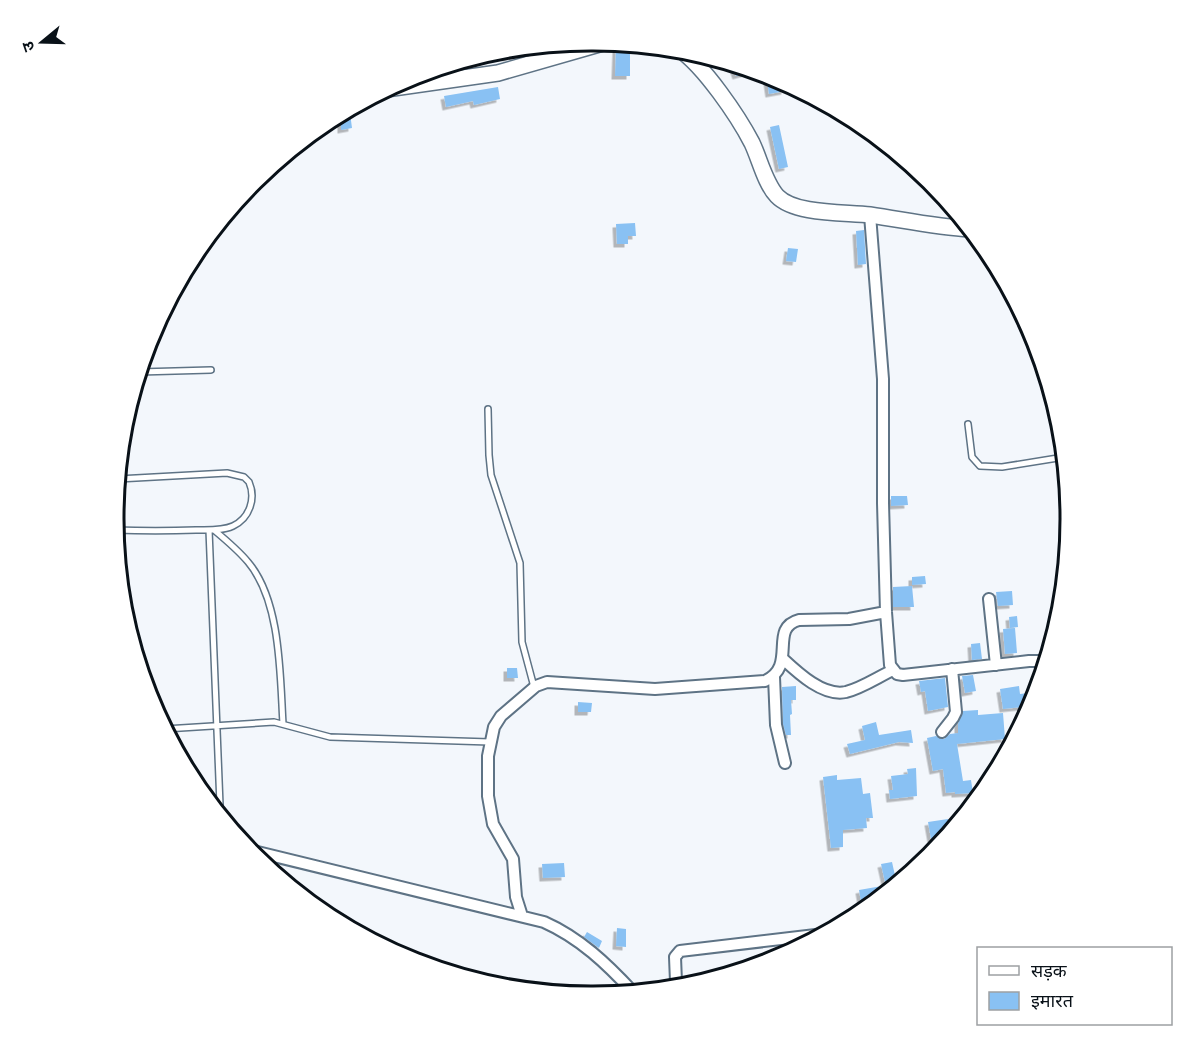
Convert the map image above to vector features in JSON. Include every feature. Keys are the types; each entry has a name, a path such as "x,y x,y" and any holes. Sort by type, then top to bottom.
{"street":[{"path":"421,84 498,73 572,52"},
{"path":"697,63 736,118 751,142 770,185 784,202 817,210 870,215 959,229"},
{"path":"870,215 883,379 886,612 889,656 893,670 903,675 1037,661"},
{"path":"989,599 996,665"},
{"path":"522,916 516,897 513,859 498,835 491,815 488,796 490,742 494,727 501,716 534,687 548,682 655,689 756,682 774,677 779,671 784,630 792,622 849,619 886,612"},
{"path":"782,658 814,683 836,692 845,692 893,670"},
{"path":"942,732 956,712 952,669"},
{"path":"774,677 776,725 785,763"},
{"path":"267,854 552,925 582,943 625,985"},
{"path":"676,978 675,957 680,951 801,937"}],"lane":[{"path":"148,372 211,370"},
{"path":"488,409 491,475 520,563 522,642 534,687"},
{"path":"968,424 972,457 980,466 1002,467 1056,458"},
{"path":"125,530 211,530 234,525 242,520 253,496 252,488 244,477 236,474 127,478"},
{"path":"211,530 250,563 264,592 279,644 283,723"},
{"path":"211,530 220,801"},
{"path":"175,728 274,722 330,737 490,742"}],"building":[{"path":"616,52 630,53 630,76 615,76"},
{"path":"768,86 782,92 769,94"},
{"path":"498,87 500,99 474,105 473,101 446,107 444,96"},
{"path":"351,118 352,128 341,130 341,124"},
{"path":"779,125 788,167 779,169 770,127"},
{"path":"635,223 636,236 628,236 628,244 617,244 616,224"},
{"path":"864,230 866,264 858,265 856,231"},
{"path":"788,248 798,249 796,262 786,261"},
{"path":"891,496 907,496 908,505 891,506"},
{"path":"925,576 926,584 912,585 912,577"},
{"path":"912,586 914,607 893,607 893,587"},
{"path":"1012,591 1013,605 998,606 996,592"},
{"path":"1017,616 1018,627 1010,628 1009,617"},
{"path":"1015,628 1017,653 1005,654 1003,629"},
{"path":"980,643 982,659 972,660 971,644"},
{"path":"507,668 517,668 518,678 507,678"},
{"path":"973,675 976,691 965,693 962,676"},
{"path":"945,678 948,707 928,711 925,691 921,692 919,681"},
{"path":"796,686 796,700 791,700 791,735 786,735 783,724 782,687"},
{"path":"1019,686 1020,694 1025,693 1019,707 1003,709 1000,689"},
{"path":"578,702 592,703 591,712 578,712"},
{"path":"978,710 978,715 1003,713 1005,737 1004,739 957,744 963,781 971,780 973,790 970,793 946,793 943,769 933,771 927,738 936,736 944,739 950,734 958,733 958,724 963,711"},
{"path":"876,722 879,735 911,730 913,743 899,742 850,754 847,744 865,740 862,726"},
{"path":"916,768 917,796 890,799 889,790 893,790 891,776 908,774 907,769"},
{"path":"837,775 837,780 861,778 863,794 870,793 873,818 866,818 867,828 843,830 843,847 831,848 823,777"},
{"path":"948,819 948,821 931,839 928,822"},
{"path":"892,862 895,874 886,882 885,882 881,864"},
{"path":"564,863 565,877 543,878 542,864"},
{"path":"880,886 861,901 859,890"},
{"path":"617,928 626,929 626,947 616,946"},
{"path":"587,932 602,941 599,948 584,937"}]}
